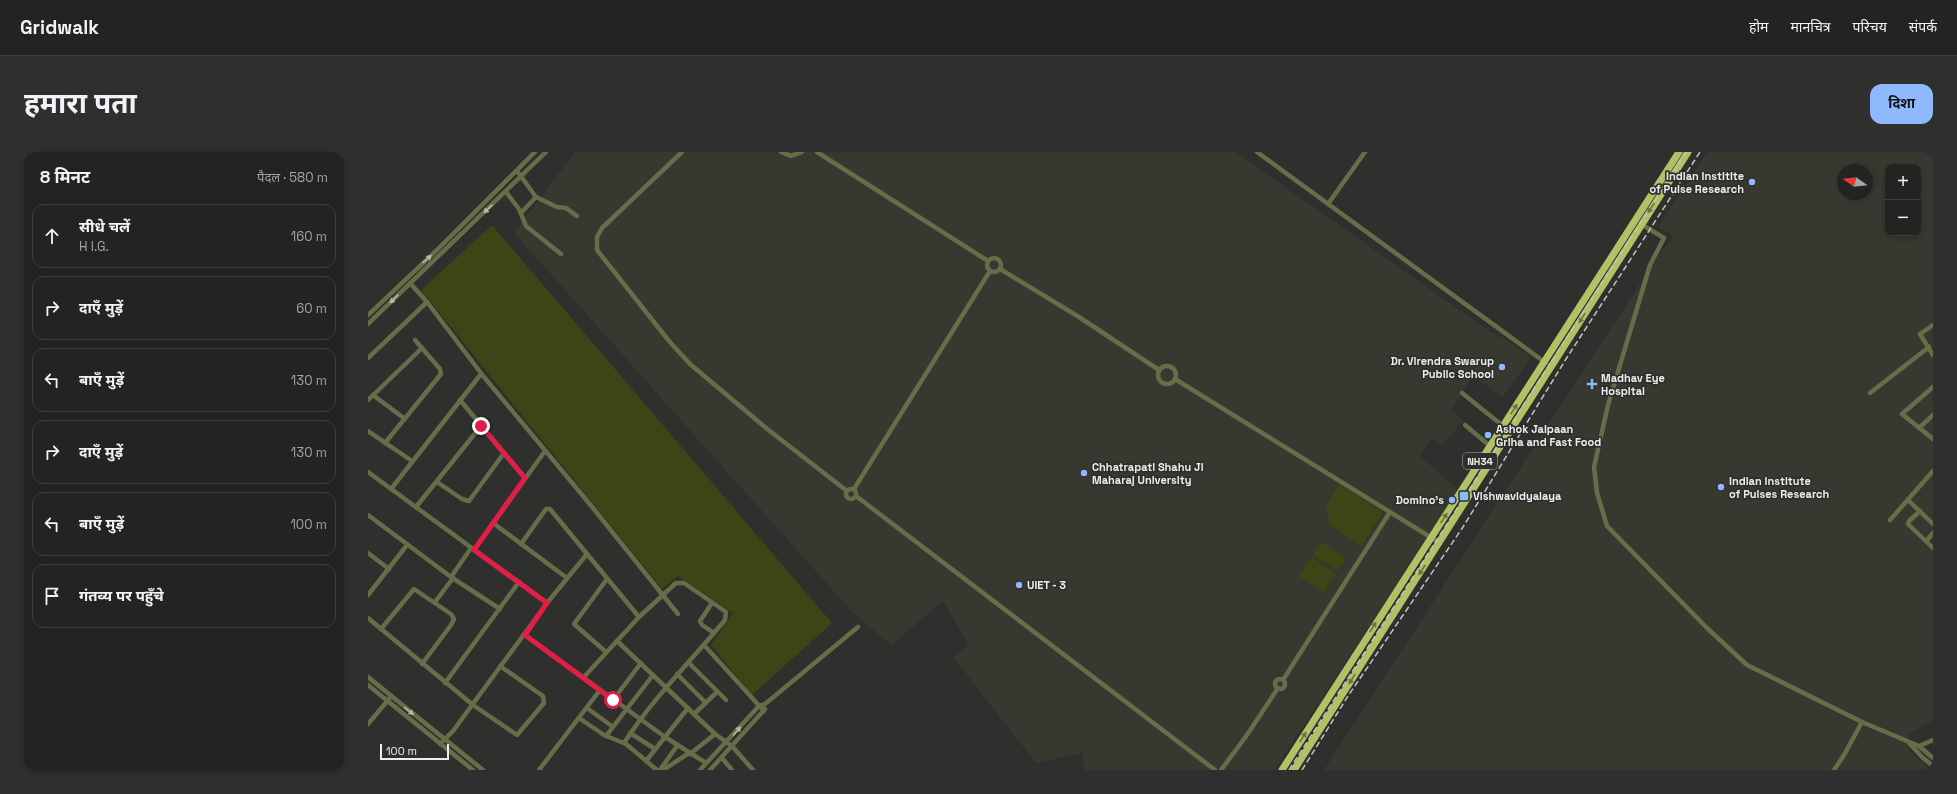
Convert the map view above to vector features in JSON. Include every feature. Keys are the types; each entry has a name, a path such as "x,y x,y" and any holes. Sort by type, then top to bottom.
{"highway":[{"name":"NH34","path":"1282,770 1680,152"},
{"name":"NH34","path":"1294,770 1688,152"}],"street":[{"path":"368,315 535,152"},
{"path":"368,324 522,177 546,152"},
{"path":"682,152 602,228 597,237 598,250 669,341 690,364 766,428 847,491 846,495 849,498 853,499 856,496"},
{"path":"781,152 790,156 802,152"},
{"path":"817,152 988,262"},
{"path":"1257,152 1552,367"},
{"path":"1328,204 1365,152"},
{"path":"517,171 536,197 557,208 566,208 576,216"},
{"path":"506,192 521,212 524,224 561,254"},
{"path":"521,212 536,197"},
{"path":"1641,224 1664,238 1650,265 1608,406 1594,467 1597,493 1607,526 1742,661 1766,675 1862,722 1919,746 1933,758"},
{"path":"992,258 997,259 1001,263 1000,268 996,272 990,271 987,267 988,262 992,258"},
{"path":"1000,268 1079,317 1159,370"},
{"path":"847,491 854,489 990,271"},
{"path":"410,274 415,279"},
{"path":"410,283 481,374 593,508 678,614"},
{"path":"368,358 426,302"},
{"path":"1933,325 1920,334 1933,355"},
{"path":"385,443 441,374 440,369 415,340"},
{"path":"1870,393 1929,347"},
{"path":"368,400 422,348"},
{"path":"1164,366 1172,366 1176,372 1175,379 1170,384 1163,383 1158,377 1159,370 1164,366"},
{"path":"391,489 481,374"},
{"path":"1175,379 1440,542"},
{"path":"1933,387 1902,414 1933,439"},
{"path":"1462,393 1503,426"},
{"path":"372,395 405,419"},
{"path":"460,400 525,478"},
{"path":"1920,428 1933,415"},
{"path":"1465,425 1490,446"},
{"path":"416,507 481,426"},
{"path":"368,431 412,461"},
{"path":"435,602 545,451"},
{"path":"437,482 463,500 469,501 504,453"},
{"path":"1890,520 1933,471"},
{"path":"368,472 547,603"},
{"path":"854,489 856,496 1215,770"},
{"path":"1908,500 1933,524"},
{"path":"521,544 548,509 553,511 639,617"},
{"path":"1920,511 1909,521 1908,524 1933,548"},
{"path":"1221,770 1247,735 1278,688 1284,687 1283,680 1390,512"},
{"path":"368,515 452,577 500,609"},
{"path":"494,523 567,578"},
{"path":"1926,541 1933,533"},
{"path":"368,595 408,545"},
{"path":"368,553 389,569"},
{"path":"440,744 472,705 500,666 525,635 547,603 587,554"},
{"path":"606,652 574,624 607,579"},
{"path":"445,683 519,582"},
{"path":"583,678 639,617 676,583 681,582 727,614 725,620 689,663 665,687 640,719 624,743"},
{"path":"382,629 413,590 417,590 450,614 454,621 422,664"},
{"path":"712,603 700,621 702,625 714,633"},
{"path":"368,618 472,705 517,734 544,703 544,696 500,666"},
{"path":"700,770 759,706 765,704 858,627"},
{"path":"525,635 665,737 706,763"},
{"path":"617,641 715,734 732,746 753,770"},
{"path":"704,645 764,711"},
{"path":"613,700 641,663"},
{"path":"689,663 726,700"},
{"path":"677,674 706,703"},
{"path":"606,736 653,675"},
{"path":"368,677 483,770"},
{"path":"368,685 473,770"},
{"path":"539,770 600,690"},
{"path":"694,714 717,692"},
{"path":"368,724 391,696"},
{"path":"710,770 764,711 765,704"},
{"path":"586,708 613,727"},
{"path":"646,761 688,708"},
{"path":"579,718 606,736 624,743 657,770"},
{"path":"1834,770 1862,722"},
{"path":"630,733 655,749"},
{"path":"662,770 690,754 715,734"},
{"path":"1919,746 1933,740"},
{"path":"1909,742 1923,758 1933,766"},
{"path":"662,770 678,746"},
{"path":"722,758 732,770"}],"shaded area":[{"name":"Chhatrapati Shahu Ji Maharaj University","path":"575,152 1235,152 1498,337 1499,335 1531,357 1503,397 1473,376 1451,410 1463,421 1443,445 1431,438 1420,456 1459,491 1274,770 1085,770 1082,753 1036,763 953,657 969,645 943,601 891,645 854,614 514,233"},
{"name":"Indian Institute of Pulses Research","path":"1707,152 1933,152 1933,721 1908,734 1908,749 1930,770 1324,770 1660,253 1674,237 1658,227"}],"green space":[{"path":"492,225 832,623 752,695 711,645 733,613 678,576 662,589 421,290"},
{"path":"1339,484 1383,512 1361,546 1328,524 1329,518 1326,506"},
{"path":"1321,542 1346,558 1338,571 1313,555"},
{"path":"1311,557 1336,574 1324,593 1299,576"}],"railway":[{"path":"1289,770 1686,152"},
{"path":"1302,770 1348,696 1463,527 1566,359 1700,152"}],"place":[{"name":"Indian Institite of Pulse Research","path":"1752,182"},
{"name":"Dr. Virendra Swarup Public School","path":"1502,367"},
{"name":"Madhav Eye Hospital","path":"1592,384"},
{"name":"Ashok Jalpaan Griha and Fast Food","path":"1488,435"},
{"name":"Chhatrapati Shahu Ji Maharaj University","path":"1084,473"},
{"name":"Indian Institute of Pulses Research","path":"1721,487"},
{"name":"Vishwavidyalaya","path":"1464,496"},
{"name":"Domino's","path":"1452,500"},
{"name":"UIET - 3","path":"1019,585"}],"route":[{"path":"481,426 525,478 474,550 547,603 525,635 613,700"}]}
